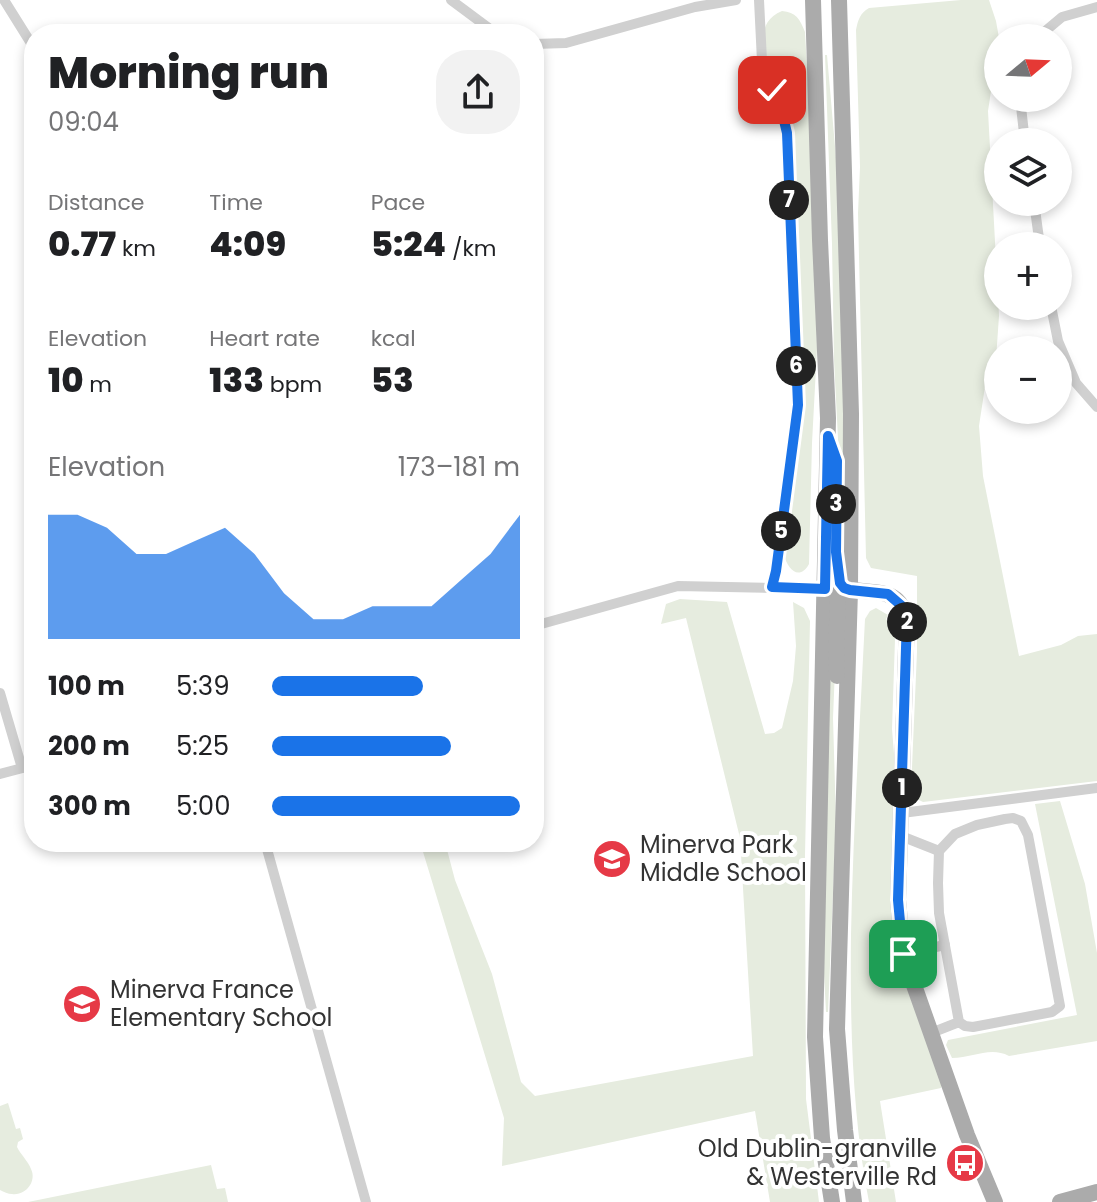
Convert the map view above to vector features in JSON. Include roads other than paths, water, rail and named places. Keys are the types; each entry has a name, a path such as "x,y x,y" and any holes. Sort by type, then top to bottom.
{"main road":[{"path":"815,0 829,23 846,238"},
{"path":"815,0 828,436 815,1037 822,1138 832,1202"},
{"path":"839,0 851,414 850,590 837,1029 854,1202"},
{"path":"828,436 837,461 837,573 840,583 850,590 888,594 903,607 907,617 898,900 903,954 967,1135 995,1202"},
{"path":"825,589 833,590 838,602 834,805 842,822"},
{"path":"1060,1202 1097,1192"}],"street":[{"path":"4,0 24,32"},
{"path":"451,0 483,24"},
{"path":"544,44 566,43 695,7 736,0"},
{"path":"759,0 762,61 768,83 781,108 787,133 798,405 772,587"},
{"path":"1054,24 1062,17 1097,7"},
{"path":"1054,320 1058,341 1076,383 1097,407"},
{"path":"544,623 678,586 825,589"},
{"path":"0,693 22,768 0,774"},
{"path":"902,813 1097,788"},
{"path":"1013,818 1021,821 1028,835 1060,1002 1057,1010 973,1027 959,1022 939,913 939,851 955,834 977,825 1013,818"},
{"path":"901,836 939,851"},
{"path":"268,852 366,1202"},
{"path":"903,954 945,945"},
{"path":"931,1033 959,1022"}],"place":[{"name":"Minerva Park Middle School","path":"612,859"},
{"name":"Minerva France Elementary School","path":"82,1004"},
{"name":"Old Dublin-granville & Westerville Rd","path":"965,1163"}]}
